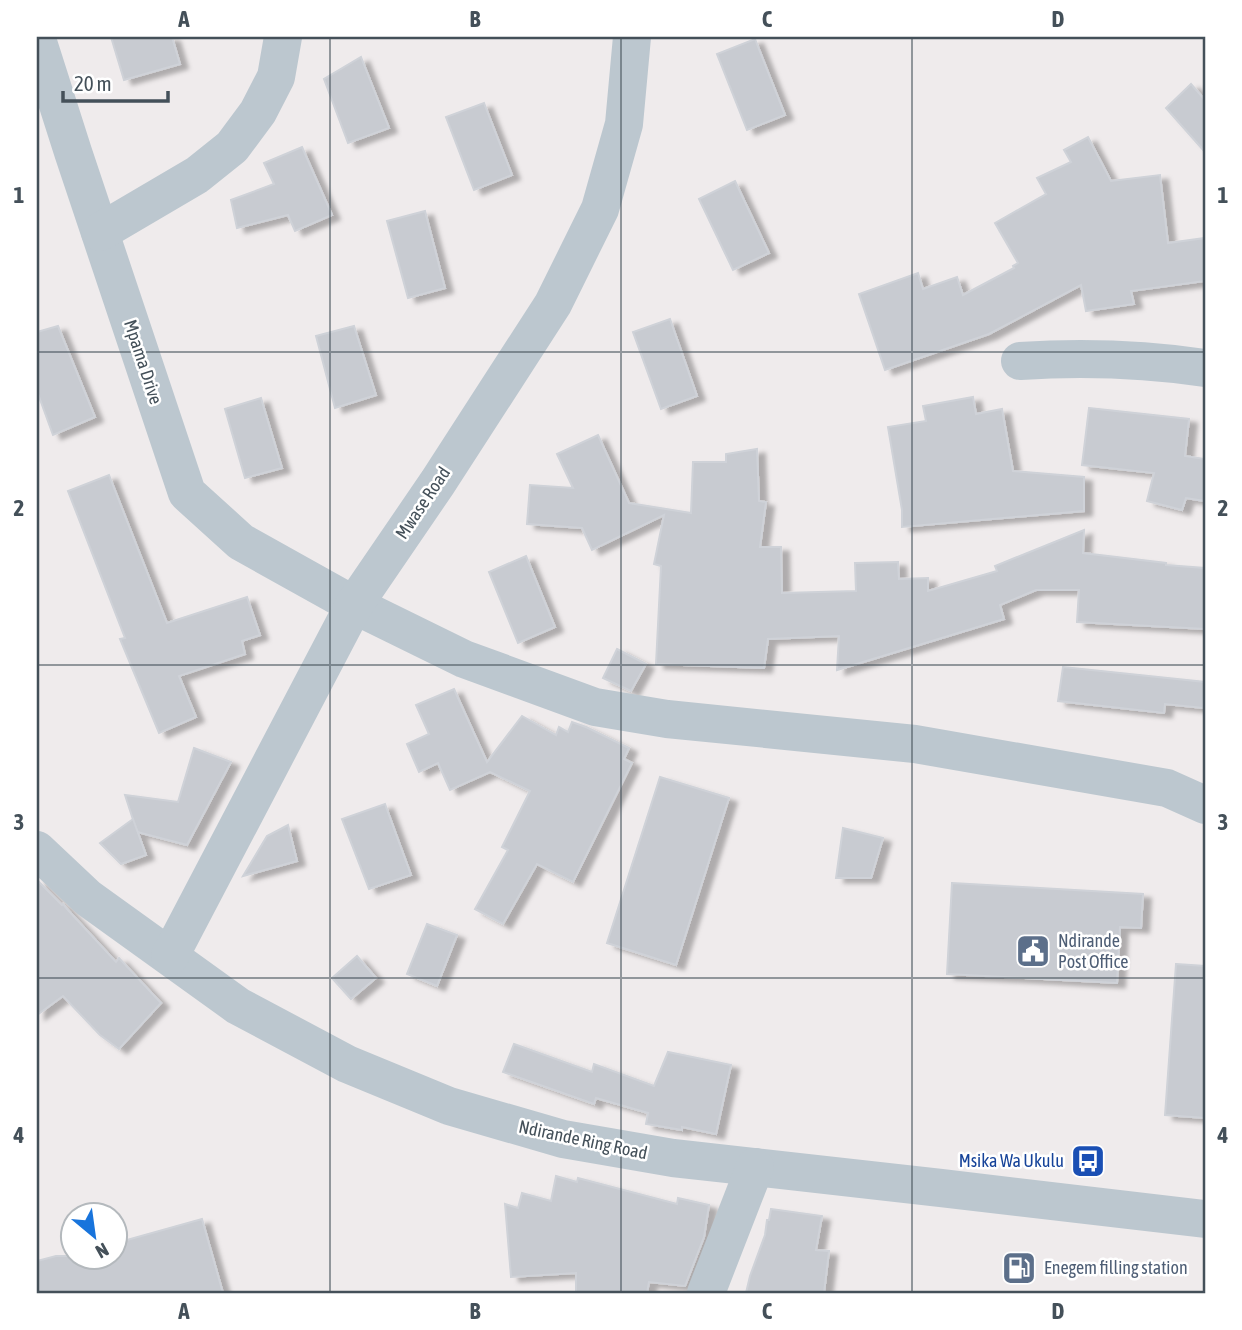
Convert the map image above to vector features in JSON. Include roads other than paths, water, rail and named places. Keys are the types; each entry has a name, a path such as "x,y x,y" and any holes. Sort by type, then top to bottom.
{"street":[{"path":"100,232 197,175 232,147 258,112 276,77 283,37"},
{"name":"Mwase Road","path":"170,956 354,605 438,482 552,304 600,209 624,124 632,37"},
{"name":"Mpama Drive","path":"37,39 187,493 242,542 354,605 464,659 594,707 667,719 915,744 1167,788 1205,805"},
{"path":"1020,361 1100,358 1165,362 1205,368"},
{"name":"Ndirande Ring Road","path":"37,849 88,898 238,1006 347,1064 449,1106 563,1139 673,1158 1205,1219"},
{"path":"706,1293 755,1167"}],"place":[{"name":"Ndirande Post Office","path":"1033,951"},
{"name":"Msika Wa Ukulu","path":"1088,1161"},
{"name":"Enegem filling station","path":"1019,1268"}]}
